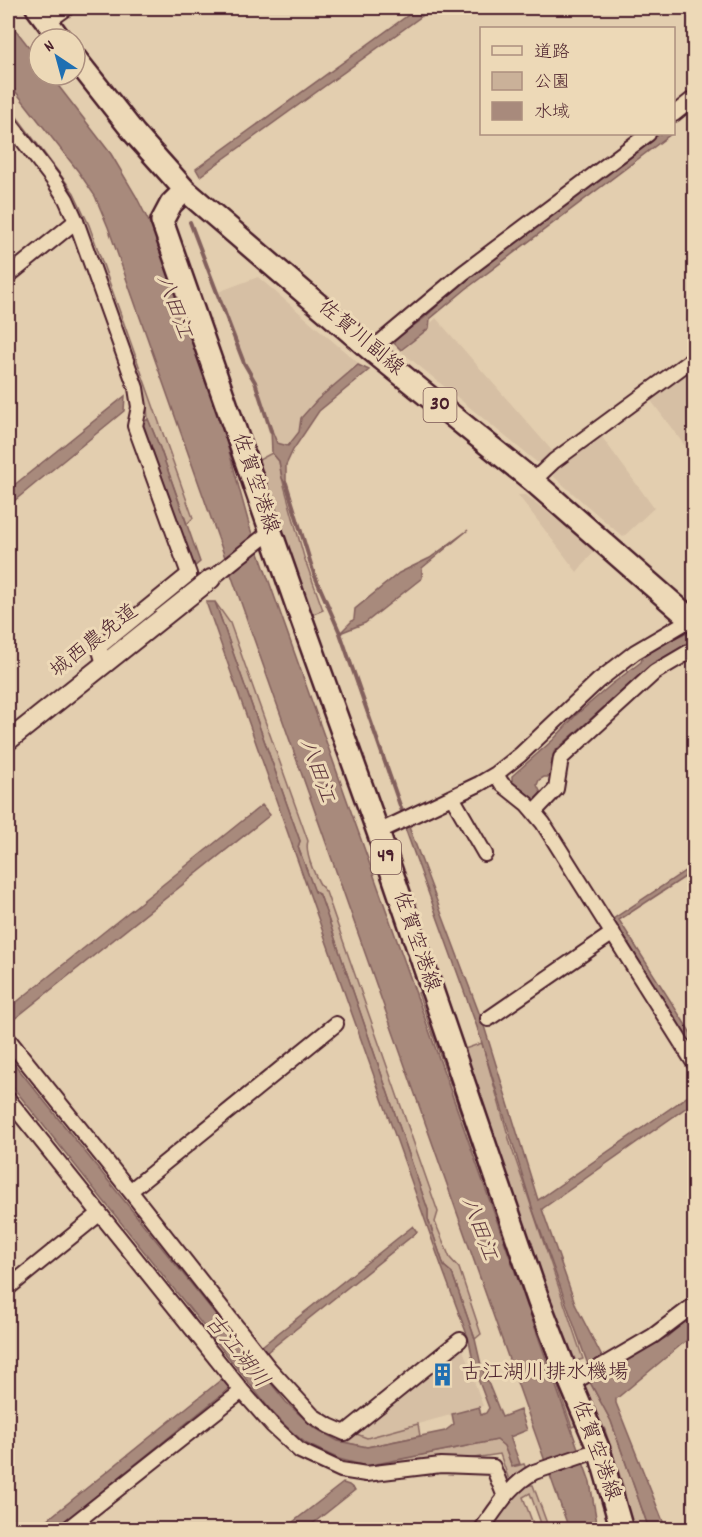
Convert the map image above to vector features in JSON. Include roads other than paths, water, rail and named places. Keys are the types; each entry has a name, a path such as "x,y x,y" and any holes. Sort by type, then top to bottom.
{"main road":[{"name":"佐賀川副線","path":"87,73 135,134 184,190 371,350 533,481 693,620"},
{"name":"佐賀空港線","path":"184,190 171,204 162,221 378,832 539,1302 580,1378 593,1452 622,1530"}],"street":[{"path":"42,15 67,8"},
{"path":"675,113 694,98"},
{"path":"8,121 66,199 136,388 139,407 135,426 189,574 99,647 104,664"},
{"path":"371,350 463,273 647,135"},
{"path":"8,276 75,222"},
{"path":"533,481 554,461 694,358"},
{"path":"211,579 271,531"},
{"name":"城西農免道","path":"8,741 211,579"},
{"path":"378,832 496,774 520,755 598,681 635,652 693,620"},
{"path":"534,812 556,789 561,758 655,672 694,649"},
{"path":"496,774 502,784 534,812 694,1063"},
{"path":"452,797 485,854"},
{"path":"488,1019 613,933"},
{"path":"130,1191 336,1024"},
{"path":"8,1039 269,1368 313,1416 345,1433 460,1340"},
{"path":"8,1099 242,1391 273,1426 300,1451 341,1470 366,1474 441,1465 493,1467 505,1497"},
{"path":"8,1288 99,1214"},
{"path":"580,1378 653,1336 694,1305"},
{"path":"66,1530 242,1391"},
{"path":"481,1530 505,1497 524,1477 593,1452"}],"water":[{"path":"418,8 433,8 200,176 196,169"},
{"name":"八田江","path":"8,20 27,45 27,87 59,87 111,154 157,238 224,433 250,528 590,1482 598,1529 569,1529 108,227 95,196 78,171 8,82"},
{"path":"658,135 670,135 466,289 430,319 429,328 401,350 392,341 423,319 462,283"},
{"path":"358,365 369,370 319,411 293,450 286,465 286,485 282,478 279,461 272,453 271,428 277,443 288,446 299,432 301,418 317,400"},
{"path":"125,396 124,411 8,506 8,490"},
{"path":"148,419 200,562 194,567 143,423"},
{"path":"468,530 422,568 422,578 365,623 340,633 354,619 355,609 399,573 430,558"},
{"name":"古江湖川","path":"206,602 215,602 300,841 298,847 315,892 320,895 428,1210 428,1219 444,1266 452,1273 475,1339 481,1365 502,1417 520,1410 527,1430 510,1437 520,1464 512,1466 504,1446 497,1440 366,1466 339,1459 307,1444 272,1412 8,1081 8,1056 286,1402 313,1427 338,1441 367,1447 445,1431 454,1424 452,1414 479,1407 481,1415 486,1413 489,1408 475,1371 469,1340"},
{"path":"686,633 694,642 653,663 554,752 552,777 544,777 537,785 542,795 534,801 512,782 512,776 553,740 576,715 641,662 643,656"},
{"path":"262,805 270,815 8,1024 8,1009"},
{"path":"409,827 484,1026 538,1200 694,1092 694,1102 542,1209 576,1306 607,1369 667,1337 694,1313 694,1334 616,1399 666,1529 649,1529 611,1421 591,1384 593,1373 587,1362 533,1210 477,1027 405,828"},
{"path":"694,865 694,871 619,920 694,1038 694,1049 613,919"},
{"path":"413,1226 417,1232 267,1352 262,1346"},
{"path":"222,1379 230,1388 55,1529 36,1529"},
{"path":"343,1483 355,1490 306,1529 284,1529"}],"waterway":[{"path":"190,222 244,363 255,382 271,431"},
{"path":"286,483 314,574 340,633 403,814"}],"place":[{"name":"古江湖川排水機場","path":"443,1374"}]}
